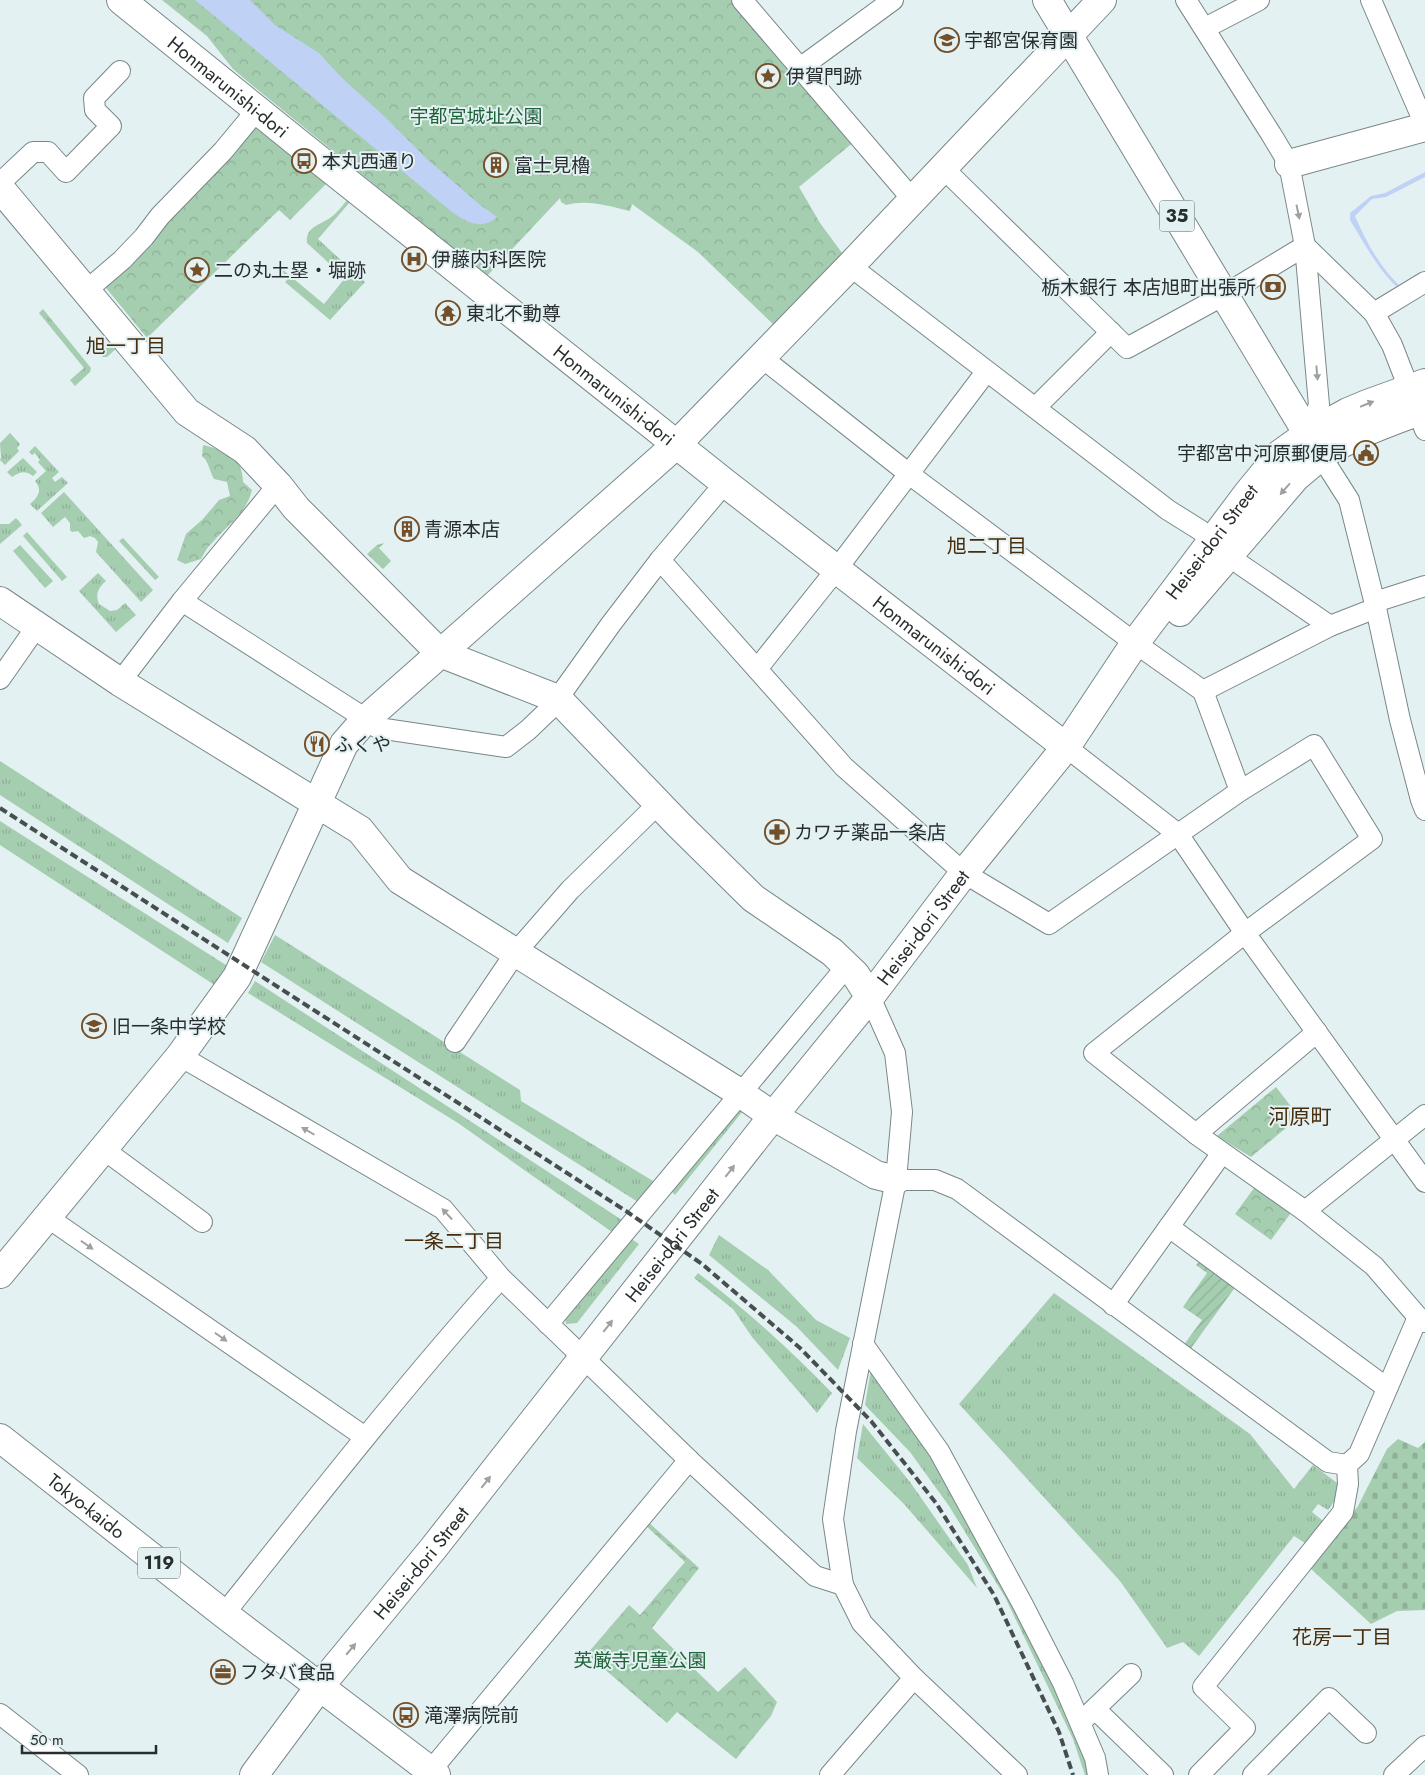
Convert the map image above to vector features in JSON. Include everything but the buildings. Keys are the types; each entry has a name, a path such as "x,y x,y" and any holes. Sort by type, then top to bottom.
{"main road":[{"name":"Honmarunishi-dori","path":"121,0 725,483 1066,747"},
{"name":"35","path":"1047,0 1315,445"},
{"path":"0,1274 180,1056 237,977 344,744 365,720 677,444 850,266 1102,0"},
{"path":"1289,164 1425,126"},
{"path":"0,188 187,412 245,450 278,485 296,508 440,653 558,699 753,898 832,952 855,974 870,997"},
{"name":"Heisei-dori Street","path":"254,1775 320,1686 432,1550 773,1116 870,997 964,873 1066,747 1141,647 1220,547 1280,454 1315,445 1348,412 1420,404"},
{"path":"0,601 120,682 360,830 400,880 740,1093 773,1116 876,1174 896,1180"},
{"name":"Tokyo-kaido","path":"0,1438 431,1774"}],"street":[{"path":"742,0 913,200"},
{"path":"800,68 893,0"},
{"path":"1186,0 1289,164 1306,246 1320,405 1315,445 1349,500 1376,605 1400,720 1424,803"},
{"path":"1205,28 1259,0"},
{"path":"1371,0 1425,126"},
{"path":"0,183 33,152 48,152 66,172 111,126 95,110 94,98 120,71"},
{"path":"87,290 122,260 144,237 160,216 223,151 257,110"},
{"path":"943,168 1127,348 1224,295 1306,246"},
{"path":"1306,246 1374,313 1392,345 1420,404"},
{"path":"850,266 986,372 1036,408 1168,510 1220,547 1241,565 1330,626"},
{"path":"1374,313 1425,282"},
{"path":"1036,408 1111,332"},
{"path":"761,357 908,473 1141,647 1203,690 1240,791"},
{"path":"757,669 836,570 986,372"},
{"path":"182,601 378,728 506,747 528,730 551,708 611,624 660,560 725,483"},
{"path":"120,682 182,601 278,485"},
{"path":"660,560 844,767 964,873 1049,924 1240,791 1314,745 1372,839 1245,933 1094,1053 1196,1134 1305,1211 1374,1266 1422,1319 1388,1388 1359,1454 1347,1465"},
{"path":"1203,690 1330,626 1376,605 1425,586"},
{"path":"0,679 37,626"},
{"path":"1066,747 1178,834 1245,933 1425,1182"},
{"path":"455,1042 516,952 570,890 659,803"},
{"path":"548,1324 847,966"},
{"path":"870,997 895,1053 902,1112 896,1180 846,1431 833,1519 843,1585 862,1623 914,1678 1017,1775"},
{"path":"1196,1134 1316,1032"},
{"path":"180,1056 444,1209 501,1278 689,1460 815,1576 843,1585"},
{"path":"1305,1211 1425,1115"},
{"path":"104,1149 202,1222"},
{"path":"1113,1305 1222,1153"},
{"path":"896,1180 935,1180 957,1189 1328,1462 1347,1465"},
{"path":"47,1218 365,1437"},
{"path":"1169,1227 1388,1388"},
{"path":"224,1614 365,1437 501,1278"},
{"path":"863,1344 939,1451 1022,1603 1063,1683 1095,1758 1098,1775"},
{"path":"431,1774 689,1460"},
{"path":"1199,1775 1245,1728 1203,1687 1343,1512 1348,1484 1347,1465"},
{"path":"1080,1723 1131,1674"},
{"path":"830,1775 914,1678"},
{"path":"1264,1771 1330,1698 1366,1733"},
{"path":"1094,1709 1163,1775"},
{"path":"0,1714 78,1775"},
{"path":"1394,1775 1425,1746"}],"green space":[{"name":"宇都宮城址公園","path":"162,0 731,0 855,141 799,187 820,223 845,257 826,278 822,274 777,328 698,252 632,204 630,211 590,203 566,205 561,202 560,198 487,276 253,86 233,69 207,36"},
{"path":"255,120 327,183 290,220 279,210 147,338 102,283"},
{"path":"347,200 350,202 318,239 365,282 330,320 285,282 288,279 282,271 324,304 345,278 307,243 307,238 310,230 333,216"},
{"path":"0,209 119,346 107,357 102,357 103,352 110,344"},
{"path":"43,309 91,368 90,372 75,386 70,380 84,368 39,313"},
{"path":"10,433 20,444 17,448 19,451 5,465 0,460 0,443"},
{"path":"203,445 219,449 231,456 240,466 243,482 252,490 241,513 209,546 201,559 185,564 177,560 186,534 203,519 219,500 230,496 227,482 214,479 208,464 202,456"},
{"path":"35,446 59,472 52,478 55,482 62,477 68,483 37,511 30,504 35,499 39,490 35,481 46,471 38,462 40,460 35,453 32,455 29,452"},
{"path":"23,458 37,472 33,476 22,472 12,477 7,472"},
{"path":"64,492 153,590 141,602 96,552 98,542 95,538 90,536 84,538 78,531 72,532 70,530 70,523 65,517 53,527 41,513"},
{"path":"16,518 22,525 0,544 0,524 9,524"},
{"path":"27,532 67,577 62,581 23,536"},
{"path":"123,538 159,577 155,580 119,541"},
{"path":"384,543 379,548 391,561 383,569 367,554 377,545"},
{"path":"20,545 53,581 45,588 13,551"},
{"path":"98,573 106,581 98,591 99,604 110,611 117,610 125,603 136,615 116,632 79,591"},
{"path":"0,761 242,918 228,943 0,795"},
{"path":"0,821 229,967 216,986 0,845"},
{"path":"275,935 520,1090 521,1101 658,1184 641,1204 261,962"},
{"path":"255,981 622,1220 612,1232 458,1123 248,993"},
{"path":"1276,1087 1299,1117 1251,1157 1217,1136"},
{"path":"737,1107 743,1111 675,1195 670,1190"},
{"path":"1257,1184 1293,1210 1271,1240 1235,1214"},
{"path":"719,1235 768,1270 816,1320 850,1338 838,1370 797,1327 709,1255"},
{"path":"630,1238 639,1244 577,1323 566,1324 564,1314"},
{"path":"1201,1259 1236,1286 1189,1351 1183,1346 1202,1320 1183,1307 1207,1273 1196,1265"},
{"path":"698,1273 767,1330 832,1393 817,1413 752,1337 733,1309 694,1278"},
{"path":"1054,1293 1250,1434 1294,1489 1313,1465 1344,1488 1328,1510 1318,1504 1312,1512 1323,1521 1305,1543 1294,1536 1199,1656 1183,1642 1167,1648 1120,1581 959,1404"},
{"path":"872,1363 934,1453 1021,1610 1092,1775 1085,1775 1073,1739 1005,1597 949,1506 910,1452 865,1405"},
{"path":"863,1424 910,1482 968,1565 977,1588 904,1504 857,1458"},
{"path":"1398,1439 1418,1448 1425,1442 1425,1610 1397,1611 1371,1624 1309,1567 1358,1506 1387,1449"},
{"name":"英厳寺児童公園","path":"646,1520 699,1568 652,1628 718,1692 745,1667 777,1702 771,1716 736,1759 677,1712 667,1723 587,1654 629,1605 640,1615 685,1562 643,1523"}],"water":[{"path":"195,0 250,0 275,25 319,53 342,78 427,159 497,217 486,224 474,224 452,212"},
{"path":"1425,172 1425,177 1386,197 1372,199 1355,216 1375,256 1388,274 1404,290 1401,291 1373,257 1350,220 1350,213 1371,196 1385,193"}],"railway":[{"path":"0,808 626,1211 702,1264 800,1348 871,1421 936,1503 994,1595 1059,1732 1073,1775"}],"place":[{"name":"宇都宮保育園","path":"947,40"},
{"name":"伊賀門跡","path":"768,76"},
{"name":"本丸西通り","path":"304,161"},
{"name":"富士見櫓","path":"496,165"},
{"name":"伊藤内科医院","path":"414,259"},
{"name":"二の丸土塁・堀跡","path":"197,270"},
{"name":"栃木銀行 本店旭町出張所","path":"1273,287"},
{"name":"東北不動尊","path":"448,313"},
{"name":"宇都宮中河原郵便局","path":"1366,453"},
{"name":"青源本店","path":"407,529"},
{"name":"ふくや","path":"317,744"},
{"name":"カワチ薬品一条店","path":"777,832"},
{"name":"旧一条中学校","path":"94,1026"},
{"name":"フタバ食品","path":"223,1672"},
{"name":"滝澤病院前","path":"406,1715"}],"district":[{"name":"旭一丁目","path":"126,346"},
{"name":"旭二丁目","path":"987,546"},
{"name":"河原町","path":"1300,1117"},
{"name":"一条二丁目","path":"454,1241"},
{"name":"花房一丁目","path":"1342,1637"}]}
